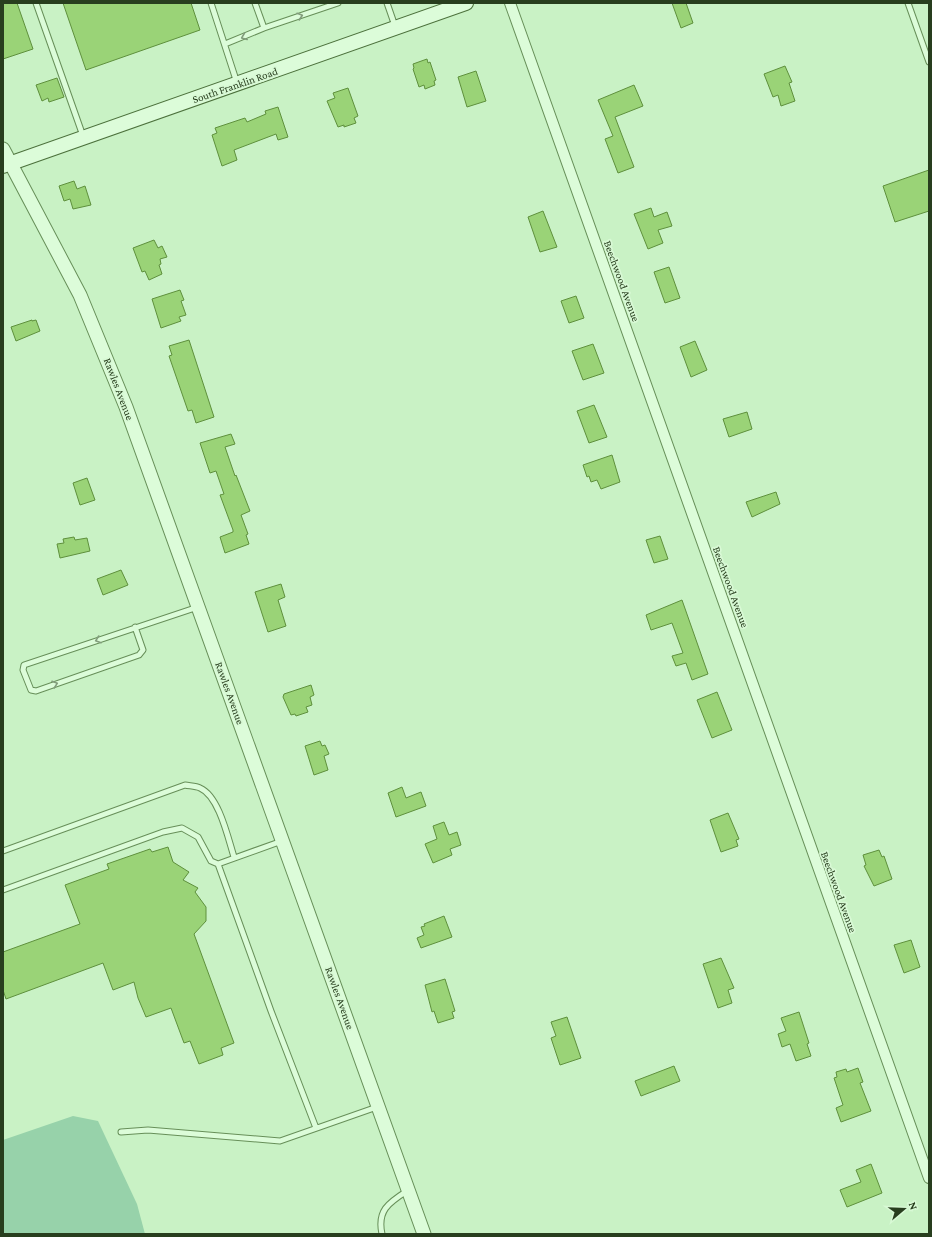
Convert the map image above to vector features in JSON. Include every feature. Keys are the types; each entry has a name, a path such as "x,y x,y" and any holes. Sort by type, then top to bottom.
{"main road":[{"name":"South Franklin Road","path":"7,165 466,3"}],"street":[{"name":"Beechwood Avenue","path":"510,3 929,1178"},
{"name":"Rawles Avenue","path":"3,149 7,165 80,296 126,407 199,606 424,1234"}],"lane":[{"path":"36,3 83,138"},
{"path":"211,3 238,84"},
{"path":"255,3 264,28"},
{"path":"225,44 264,28 338,3"},
{"path":"387,3 396,27"},
{"path":"908,3 929,62"},
{"path":"135,627 143,650 139,655 36,691 31,690 23,670 24,665 135,627 199,606"},
{"path":"3,851 185,785 200,787 210,795 219,812 234,857"},
{"path":"3,890 163,832 182,828 198,837 211,861 218,864 283,840"},
{"path":"218,864 271,1011 316,1128"},
{"path":"120,1132 148,1130 280,1141 378,1106"},
{"path":"382,1234 380,1225 381,1214 393,1201 409,1191"}],"green space":[{"path":"73,1116 98,1121 137,1204 145,1234 3,1234 3,1140"}],"building":[{"path":"3,3 17,3 33,49 3,59"},
{"path":"63,3 191,3 200,30 86,70"},
{"path":"672,3 686,3 693,23 681,28"},
{"path":"427,59 428,63 430,62 436,80 434,81 435,85 425,89 424,85 419,87 413,69 413,64"},
{"path":"785,66 792,82 789,83 795,101 781,106 778,95 773,97 764,74"},
{"path":"476,71 486,101 467,107 458,77"},
{"path":"57,78 64,97 49,102 48,98 42,101 36,85"},
{"path":"634,85 643,106 615,117 634,167 618,173 605,139 613,136 598,100"},
{"path":"348,88 358,116 354,118 356,123 344,127 344,125 338,127 327,101 335,98 333,93"},
{"path":"278,107 288,137 278,140 276,134 234,150 237,160 222,166 212,135 217,133 215,128 245,118 247,122 266,114 265,111"},
{"path":"929,170 929,211 895,222 883,186"},
{"path":"74,181 77,189 85,186 91,205 73,209 70,199 64,201 59,186"},
{"path":"651,208 654,217 667,212 672,226 658,230 663,243 648,249 634,214"},
{"path":"543,211 557,247 540,252 528,217"},
{"path":"154,240 158,248 162,246 167,257 160,259 161,264 159,265 162,274 149,280 145,271 142,272 133,248"},
{"path":"669,267 680,298 665,303 654,272"},
{"path":"180,290 184,300 181,301 186,315 179,317 181,321 161,328 152,299"},
{"path":"576,296 584,318 569,323 561,301"},
{"path":"36,320 40,331 16,341 11,327"},
{"path":"189,340 214,417 196,423 192,410 188,411 169,356 172,355 169,346"},
{"path":"695,341 707,370 691,377 680,347"},
{"path":"593,344 604,373 583,380 572,351"},
{"path":"594,405 607,437 589,443 577,411"},
{"path":"747,412 752,429 729,437 723,419"},
{"path":"231,434 235,444 225,447 235,476 236,475 250,511 241,515 248,534 246,535 249,544 225,553 220,537 233,532 233,530 220,495 224,494 216,471 210,473 200,443"},
{"path":"612,455 620,482 601,489 597,480 591,482 589,476 587,477 583,465"},
{"path":"87,478 95,500 80,505 73,483"},
{"path":"776,492 780,504 752,517 746,502"},
{"path":"660,536 668,559 654,563 646,540"},
{"path":"74,537 75,540 87,538 90,551 60,558 57,544 64,543 63,539"},
{"path":"121,570 128,585 103,595 97,579"},
{"path":"281,584 285,597 278,600 286,626 268,632 255,592"},
{"path":"682,600 708,674 692,680 686,663 676,666 672,656 683,653 672,623 651,630 646,615"},
{"path":"311,685 314,695 310,697 312,705 306,707 308,712 296,716 295,714 291,715 283,697 284,694"},
{"path":"717,692 732,730 712,738 697,700"},
{"path":"320,741 322,746 325,745 329,754 324,756 328,770 314,775 305,746"},
{"path":"402,787 406,798 421,792 426,806 396,817 388,793"},
{"path":"728,813 739,839 736,840 738,846 721,852 710,820"},
{"path":"444,822 449,835 457,832 461,845 450,849 452,855 433,863 425,844 437,839 433,826"},
{"path":"168,847 173,862 189,872 183,880 198,888 195,892 206,907 206,921 194,934 234,1043 221,1048 223,1055 199,1064 190,1041 184,1043 171,1008 146,1017 138,998 134,982 113,990 103,963 6,999 3,990 3,952 80,924 65,885 109,869 107,864 150,849 152,852"},
{"path":"879,850 882,857 884,856 892,879 874,886 864,866 866,865 863,855"},
{"path":"444,916 452,937 421,948 417,938 424,935 421,927 425,926 424,924"},
{"path":"911,940 920,967 904,973 894,945"},
{"path":"721,958 734,988 728,990 732,1003 718,1008 703,964"},
{"path":"445,979 455,1011 452,1012 454,1018 438,1023 434,1011 432,1012 425,985"},
{"path":"799,1012 809,1043 807,1044 811,1056 796,1061 790,1044 782,1047 778,1034 786,1031 781,1018"},
{"path":"567,1017 581,1058 560,1065 551,1038 556,1036 551,1022"},
{"path":"674,1066 680,1081 641,1096 635,1081"},
{"path":"858,1068 863,1082 860,1083 871,1111 841,1122 836,1108 843,1105 834,1078 837,1077 836,1072 846,1069 847,1072"},
{"path":"871,1164 882,1193 847,1207 840,1190 861,1182 856,1170"}]}
